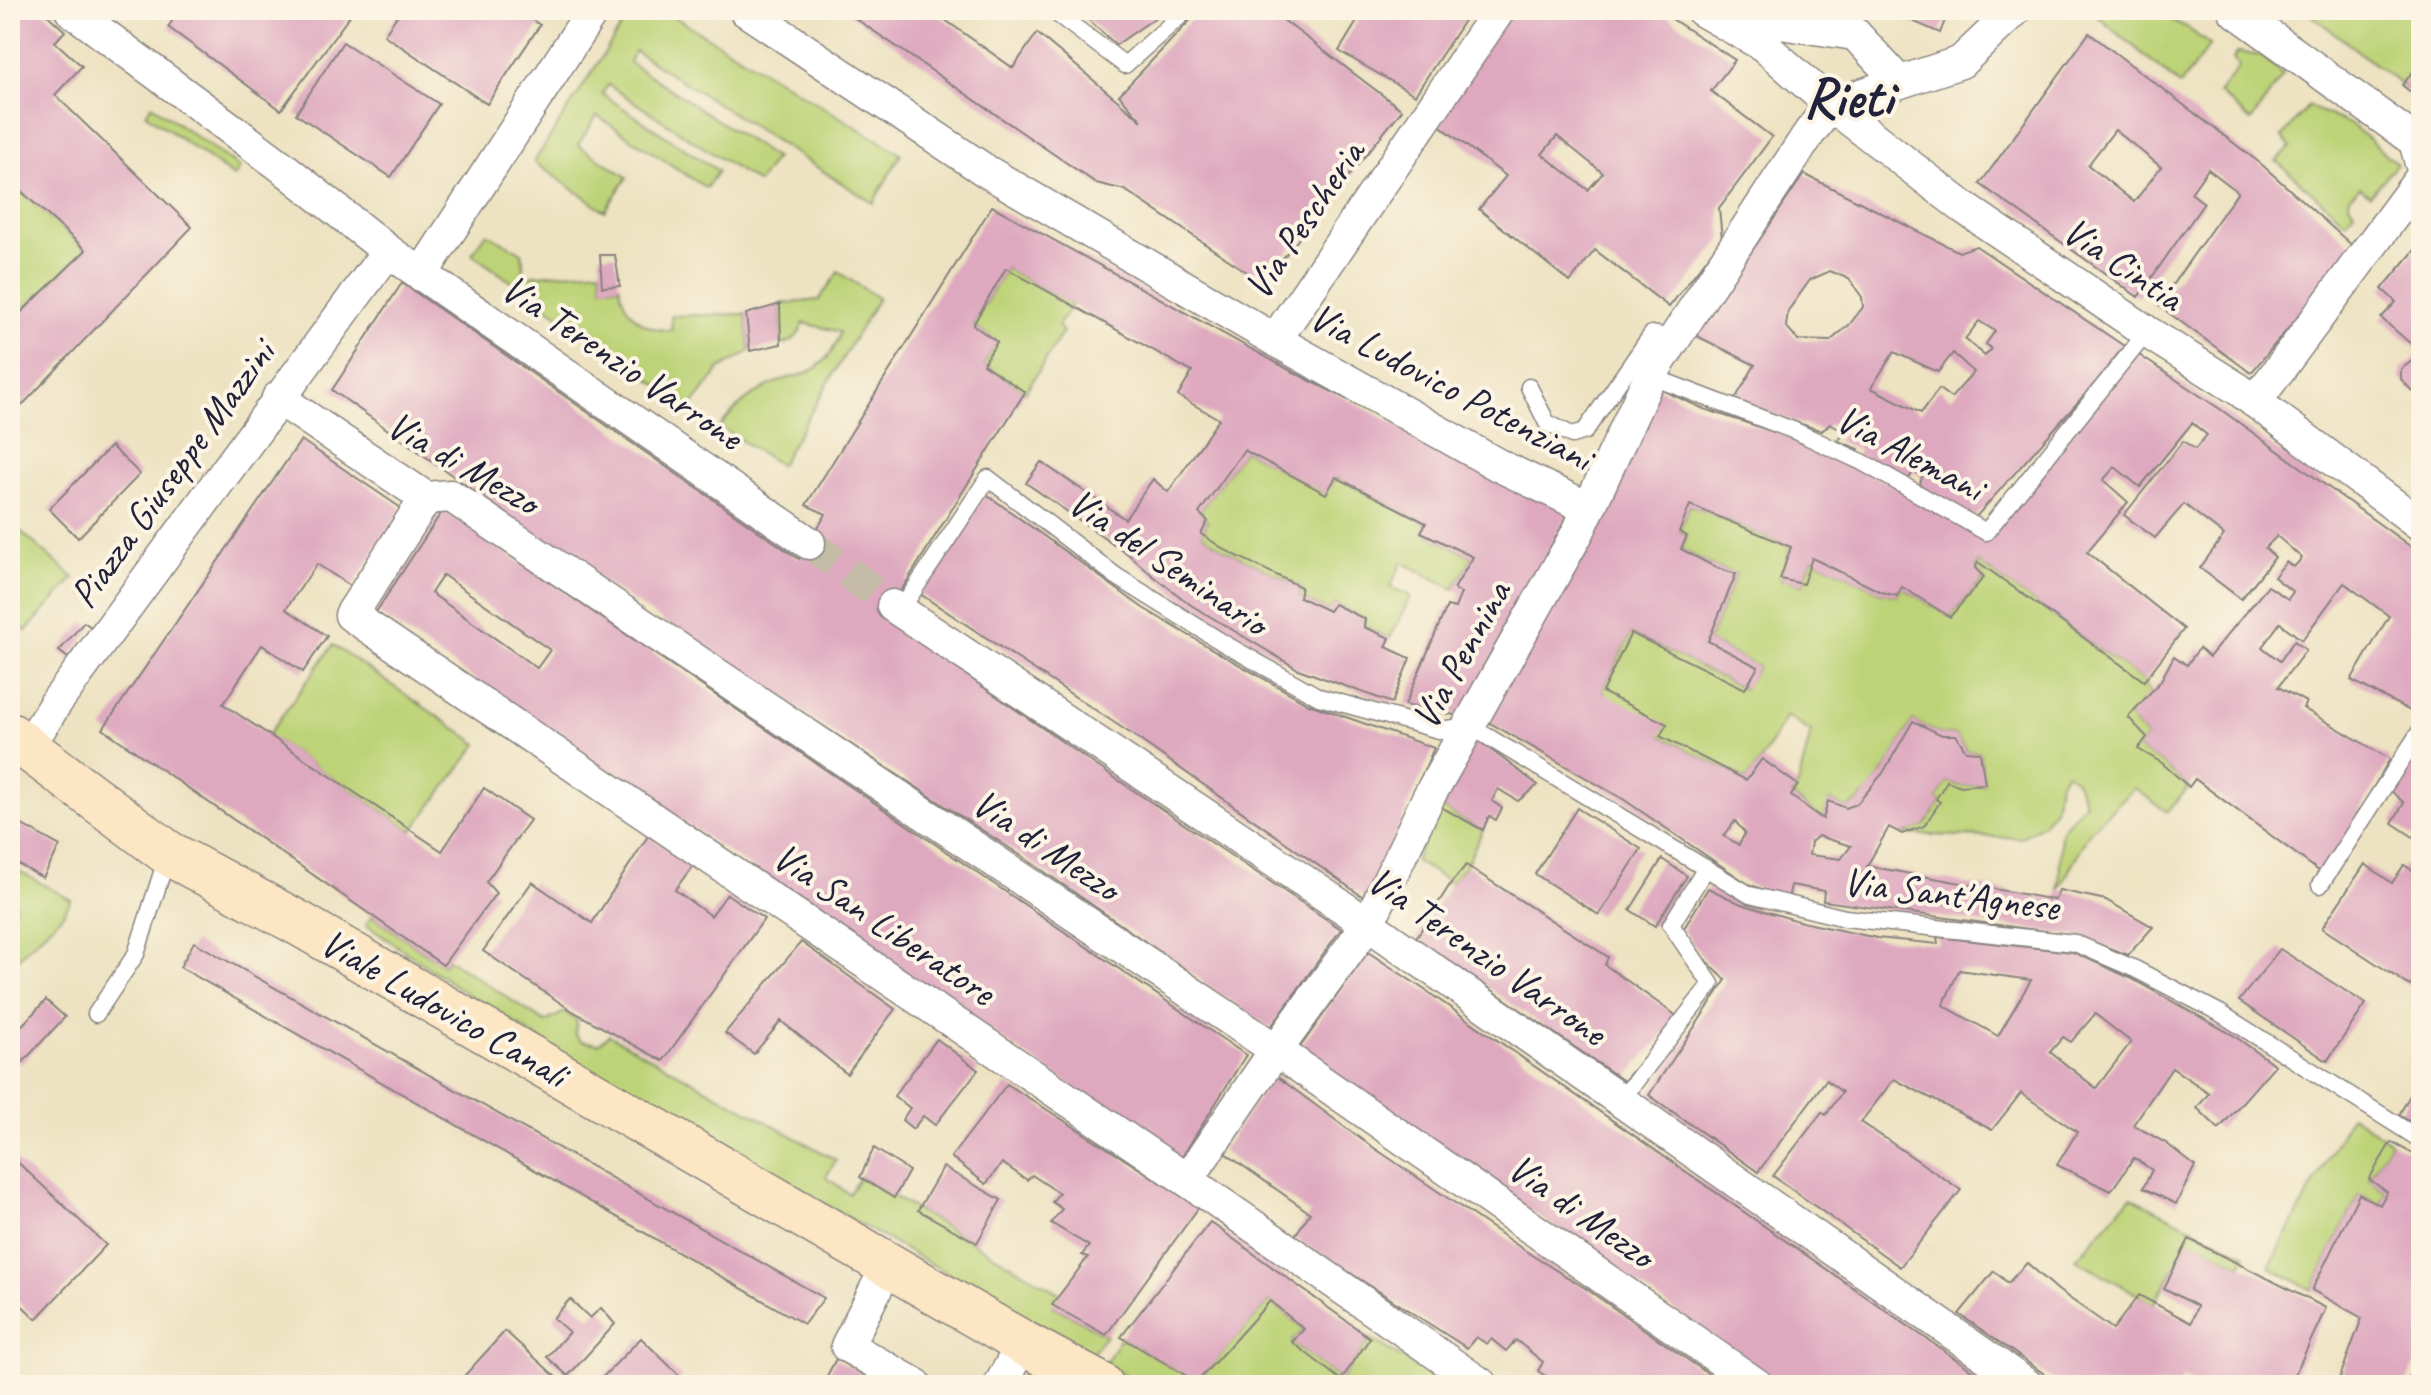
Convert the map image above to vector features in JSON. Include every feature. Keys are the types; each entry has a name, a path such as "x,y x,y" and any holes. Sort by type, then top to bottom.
{"street":[{"name":"Via Terenzio Varrone","path":"71,10 421,275 809,543"},
{"path":"421,275 593,10"},
{"name":"Via Pescheria","path":"745,10 1006,182 1275,340 1499,10"},
{"path":"1702,10 1756,25 1859,22 1899,82"},
{"path":"1831,105 1961,62 2015,10"},
{"path":"2234,10 2405,132 2415,141 2421,163"},
{"name":"Via Cintia","path":"1756,25 1831,105 1963,207 2246,396 2421,525"},
{"name":"Via Pennina","path":"1187,1180 1368,924 1429,796 1578,532 1650,376 1831,105"},
{"path":"2246,396 2364,257 2421,178"},
{"name":"Piazza Giuseppe Mazzini","path":"19,742 55,704 388,251"},
{"name":"Via Ludovico Potenziani","path":"1275,340 1498,465 1588,508"},
{"name":"Via di Mezzo","path":"278,398 426,498 451,496 1276,1050 1757,1385"},
{"name":"Via San Liberatore","path":"426,498 351,615 1187,1180 1482,1385"},
{"name":"Via Terenzio Varrone","path":"896,608 1368,924 2027,1385"},
{"name":"Viale Ludovico Canali","path":"19,742 168,853 300,924 1023,1343 1101,1385"},
{"path":"888,1265 847,1346 916,1385"},
{"path":"1000,1385 1023,1343"}],"lane":[{"path":"1052,10 1125,65 1187,10"},
{"name":"Via Alemani","path":"1650,376 1795,431 1862,462 1986,532 2147,332"},
{"path":"1529,387 1547,423 1572,435 1585,431 1652,334 1674,338"},
{"name":"Via del Seminario","path":"896,608 988,478 1116,576 1225,644 1319,697 1439,730 1470,726"},
{"name":"Via Sant'Agnese","path":"1470,726 1750,895 1845,918 2075,943 2135,969 2220,1013 2421,1140"},
{"path":"2320,885 2421,730"},
{"path":"96,1014 136,954 155,902 168,853"},
{"path":"1621,1100 1711,984 1671,925 1706,868"}],"green space":[{"path":"632,10 663,10 901,154 873,203 635,51 629,62 775,158 758,183 608,85 602,94 718,171 706,188 597,116 578,145 627,177 605,211 534,162"},
{"path":"2104,10 2152,10 2186,27 2210,45 2180,85 2098,17"},
{"path":"2305,10 2421,10 2421,92 2417,97"},
{"path":"2238,52 2262,56 2283,75 2251,121 2219,93 2240,66 2233,59"},
{"path":"152,105 240,168 234,177 146,114"},
{"path":"2308,106 2352,125 2397,164 2370,195 2360,187 2350,196 2349,204 2354,212 2346,222 2276,161 2291,147 2282,137"},
{"path":"10,181 86,250 10,323"},
{"path":"487,233 522,253 524,276 601,270 602,287 620,286 631,312 653,328 672,330 671,316 746,314 750,351 720,369 690,408 472,254"},
{"path":"1006,268 1072,304 1058,326 1063,332 1025,392 983,364 997,342 973,325"},
{"path":"838,272 878,298 780,465 720,427 755,394 780,381 811,371 827,358 840,332 804,323 793,340 781,344 780,304 819,300"},
{"path":"1244,450 1326,493 1336,477 1426,523 1422,532 1473,557 1454,589 1402,562 1390,587 1411,596 1390,638 1364,627 1365,619 1335,604 1329,611 1299,597 1301,587 1225,550 1201,534 1208,521 1199,513"},
{"path":"1690,505 1791,547 1780,579 1803,584 1812,558 1881,592 1897,596 1902,587 1950,617 1984,578 1975,568 1978,562 2144,681 2151,694 2128,717 2147,737 2138,749 2162,763 2189,787 2167,812 2134,788 2089,832 2059,890 2061,831 2085,802 2076,780 2066,772 2059,784 2055,809 2043,824 2020,838 1902,834 1924,826 1940,802 1936,799 1947,781 1961,786 1984,784 1980,752 1966,751 1956,735 1942,735 1913,721 1885,770 1867,793 1846,808 1829,801 1823,819 1792,796 1798,785 1811,732 1786,716 1762,759 1746,780 1660,736 1602,692 1631,633 1744,689 1758,667 1708,641 1736,574 1681,549 1687,536 1679,532"},
{"path":"10,522 74,578 26,631 10,617"},
{"path":"333,645 478,744 412,831 268,735"},
{"path":"1439,806 1483,830 1466,865 1451,883 1415,861"},
{"path":"10,866 71,900 63,914 10,966 10,923 16,905 10,891"},
{"path":"372,916 443,965 448,959 545,1022 565,1012 577,1021 575,1034 581,1041 599,1044 609,1035 836,1160 826,1177 849,1194 860,1177 1061,1294 1053,1306 1106,1335 1091,1354 614,1086 463,991 366,925"},
{"path":"2351,1115 2391,1142 2369,1179 2387,1192 2380,1205 2359,1194 2312,1290 2269,1267"},
{"path":"2131,1197 2246,1255 2241,1265 2189,1240 2154,1304 2076,1259"},
{"path":"1270,1301 1304,1329 1292,1342 1341,1380 1370,1338 1445,1385 1142,1385 1105,1364 1121,1337 1197,1381"}],"building":[{"path":"10,10 42,10 65,31 55,42 82,66 55,95 192,227 10,418 10,323 86,250 10,181"},
{"path":"180,10 354,10 281,110 168,27"},
{"path":"401,10 517,10 540,25 487,104 384,35"},
{"path":"843,10 931,10 1013,68 1037,33 1142,121 1119,95 1200,10 1270,10 1402,110 1263,283 1125,190 1096,183"},
{"path":"1078,10 1148,10 1156,17 1116,45"},
{"path":"1364,10 1471,10 1415,95 1339,51"},
{"path":"1513,10 1658,10 1735,60 1711,91 1772,137 1719,208 1722,239 1669,307 1595,250 1570,282 1479,209 1506,176 1430,118","holes":["1557,136 1603,173 1588,190 1542,154"]},
{"path":"1887,10 1949,10 1940,33"},
{"path":"2089,33 2260,163 2355,248 2251,373 2158,305 2238,192 2208,169 2191,193 2204,203 2138,297 1980,184","holes":["2115,130 2161,167 2134,202 2088,165"]},
{"path":"343,42 439,104 391,177 296,114"},
{"path":"2416,68 2421,71 2421,92 2417,97 2402,85"},
{"path":"1804,174 1959,252 1976,246 2124,346 1975,518 1919,487 1922,477 1914,471 1907,481 1857,455 1859,449 1838,441 1845,432 1830,423 1822,431 1734,401 1755,365 1695,335","holes":["1830,271 1849,279 1862,297 1863,307 1849,325 1830,341 1798,340 1786,326 1788,311 1810,280","1979,321 1995,331 1986,344 1991,349 1985,356 1965,339","1894,352 1938,372 1953,353 1974,372 1951,398 1939,389 1921,413 1871,388"]},
{"path":"992,206 1295,373 1569,512 1469,718 1405,705 1447,606 1455,608 1461,593 1454,589 1473,557 1421,532 1426,523 1336,477 1326,494 1244,450 1199,513 1208,521 1201,534 1225,550 1301,587 1299,597 1329,611 1334,604 1365,619 1364,627 1390,638 1386,647 1410,658 1392,703 1298,669 1191,605 1128,554 1026,483 1041,462 1125,519 1153,479 1168,492 1219,419 1178,396 1192,372 1006,268 973,325 997,342 983,364 1025,392 884,618 1100,768 1341,929 1270,1028 1026,859 527,532 332,390 402,283 799,559 826,514 806,505"},
{"path":"2414,251 2421,257 2421,391 2412,391 2401,379 2401,369 2419,351 2381,318 2396,302 2382,289"},
{"path":"600,255 615,255 620,286 602,287"},
{"path":"780,304 781,344 750,351 746,314"},
{"path":"2136,353 2220,409 2421,554 2420,716 2351,680 2389,616 2344,583 2302,640 2280,623 2262,647 2280,661 2294,641 2306,650 2278,687 2306,702 2303,708 2390,759 2323,874 2195,779 2189,787 2162,763 2138,749 2147,737 2128,717 2160,682 2174,656 2187,665 2199,648 2209,657 2268,586 2288,599 2293,592 2274,577 2286,562 2294,567 2302,558 2277,536 2265,548 2275,557 2241,599 2200,568 2224,535 2184,504 2155,538 2124,515 2183,441 2195,449 2207,435 2192,423 2140,487 2115,467 2103,480 2128,502 2087,552 2184,629 2144,681 1978,562 1975,568 1984,577 1950,617 1902,587 1897,596 1881,592 1812,558 1803,584 1780,579 1791,547 1690,505 1679,532 1687,536 1681,549 1736,574 1708,641 1758,667 1745,689 1631,633 1602,692 1667,724 1660,736 1746,780 1762,759 1798,785 1791,796 1823,819 1828,801 1846,808 1857,804 1883,773 1913,721 1942,735 1956,735 1966,751 1980,752 1985,784 1961,786 1947,781 1936,799 1940,802 1924,826 1902,834 1889,827 1867,866 2055,900 2059,890 2106,900 2153,927 2128,955 2073,935 1823,901 1824,891 1791,885 1788,899 1748,884 1623,799 1485,720 1538,625 1587,550 1602,501 1653,386 1704,409 1793,438 1904,491 1988,539","holes":["1735,821 1745,833 1739,845 1724,836","1818,836 1851,846 1841,859 1809,855 1811,842"]},
{"path":"301,440 401,508 352,587 317,564 286,609 327,636 303,672 262,645 223,704 442,851 484,788 530,820 486,882 496,893 443,965 103,729"},
{"path":"111,446 140,474 78,538 49,509"},
{"path":"986,494 1143,608 1222,655 1309,704 1434,748 1366,899 1130,733 920,594"},
{"path":"443,510 1246,1055 1180,1160 376,612","holes":["443,575 550,650 537,668 431,593"]},
{"path":"84,622 92,628 68,658 59,651"},
{"path":"1474,737 1538,785 1518,801 1498,789 1492,801 1502,808 1496,820 1489,816 1483,830 1439,806"},
{"path":"2421,742 2421,842 2392,823 2404,803 2387,787"},
{"path":"1577,808 1641,849 1599,915 1535,874"},
{"path":"15,821 60,846 43,878 10,860 10,831"},
{"path":"648,836 693,865 675,890 711,916 727,894 764,919 663,1061 574,1012 483,951 532,882 592,923"},
{"path":"1662,859 1687,876 1655,926 1630,910"},
{"path":"2365,864 2392,883 2404,865 2421,876 2421,970 2410,986 2322,928"},
{"path":"1466,865 1608,957 1605,965 1678,1017 1624,1081 1416,938"},
{"path":"1708,888 1741,904 1802,922 1877,938 1938,944 1937,937 2073,952 2130,978 2233,1035 2275,1065 2219,1129 2197,1108 2209,1093 2172,1068 2133,1125 2166,1143 2195,1166 2176,1204 2143,1188 2152,1170 2134,1158 2111,1191 2057,1165 2077,1132 2021,1093 1992,1130 1894,1079 1861,1122 1961,1190 1900,1267 1773,1176 1822,1112 1826,1115 1842,1092 1826,1080 1758,1172 1649,1095 1726,980 1706,961 1683,930","holes":["1959,970 2031,980 1998,1036 1943,1005","2095,1014 2131,1042 2096,1088 2050,1052 2063,1037 2071,1042"]},
{"path":"194,942 824,1298 804,1324 180,967"},
{"path":"801,942 895,1009 847,1074 781,1021 754,1054 725,1033"},
{"path":"2280,949 2366,1004 2327,1061 2239,1001"},
{"path":"1368,952 1993,1385 1783,1385 1298,1050"},
{"path":"46,1000 65,1017 21,1064 10,1054 10,1038"},
{"path":"937,1039 978,1070 935,1125 923,1116 913,1129 902,1120 910,1108 894,1096"},
{"path":"1275,1075 1361,1139 1724,1385 1559,1385 1538,1371 1543,1362 1516,1340 1506,1351 1491,1339 1487,1344 1476,1337 1467,1348 1294,1237 1310,1213 1222,1151"},
{"path":"2421,1076 2421,1128 2399,1115"},
{"path":"1007,1084 1199,1207 1106,1335 1052,1305 1088,1257 1082,1255 1089,1246 1051,1223 1062,1209 1052,1202 1059,1193 1032,1175 1027,1180 1002,1163 986,1184 951,1157"},
{"path":"2391,1142 2421,1158 2421,1352 2405,1385 2337,1385 2362,1318 2312,1290 2359,1194 2380,1205 2387,1192 2369,1179"},
{"path":"874,1148 909,1171 894,1198 860,1177"},
{"path":"10,1155 106,1245 36,1319 10,1294"},
{"path":"943,1167 1001,1200 977,1243 918,1210"},
{"path":"1210,1222 1370,1338 1341,1380 1292,1342 1304,1329 1270,1301 1197,1382 1121,1337"},
{"path":"2189,1239 2326,1308 2290,1385 2199,1385 2183,1378 2178,1385 2060,1385 1959,1314 1994,1271 2008,1283 2027,1263 2058,1290 2113,1329 2139,1295 2191,1323 2197,1306 2164,1288"},
{"path":"570,1299 590,1318 601,1308 615,1324 568,1376 547,1357 569,1332 553,1318"},
{"path":"505,1331 555,1376 547,1385 456,1385"},
{"path":"641,1338 681,1377 673,1385 599,1385 597,1383"},
{"path":"836,1359 881,1385 822,1385"}],"tunnel":[{"path":"809,543 893,606"}],"district":[{"name":"Rieti","path":"1848,97"}]}
